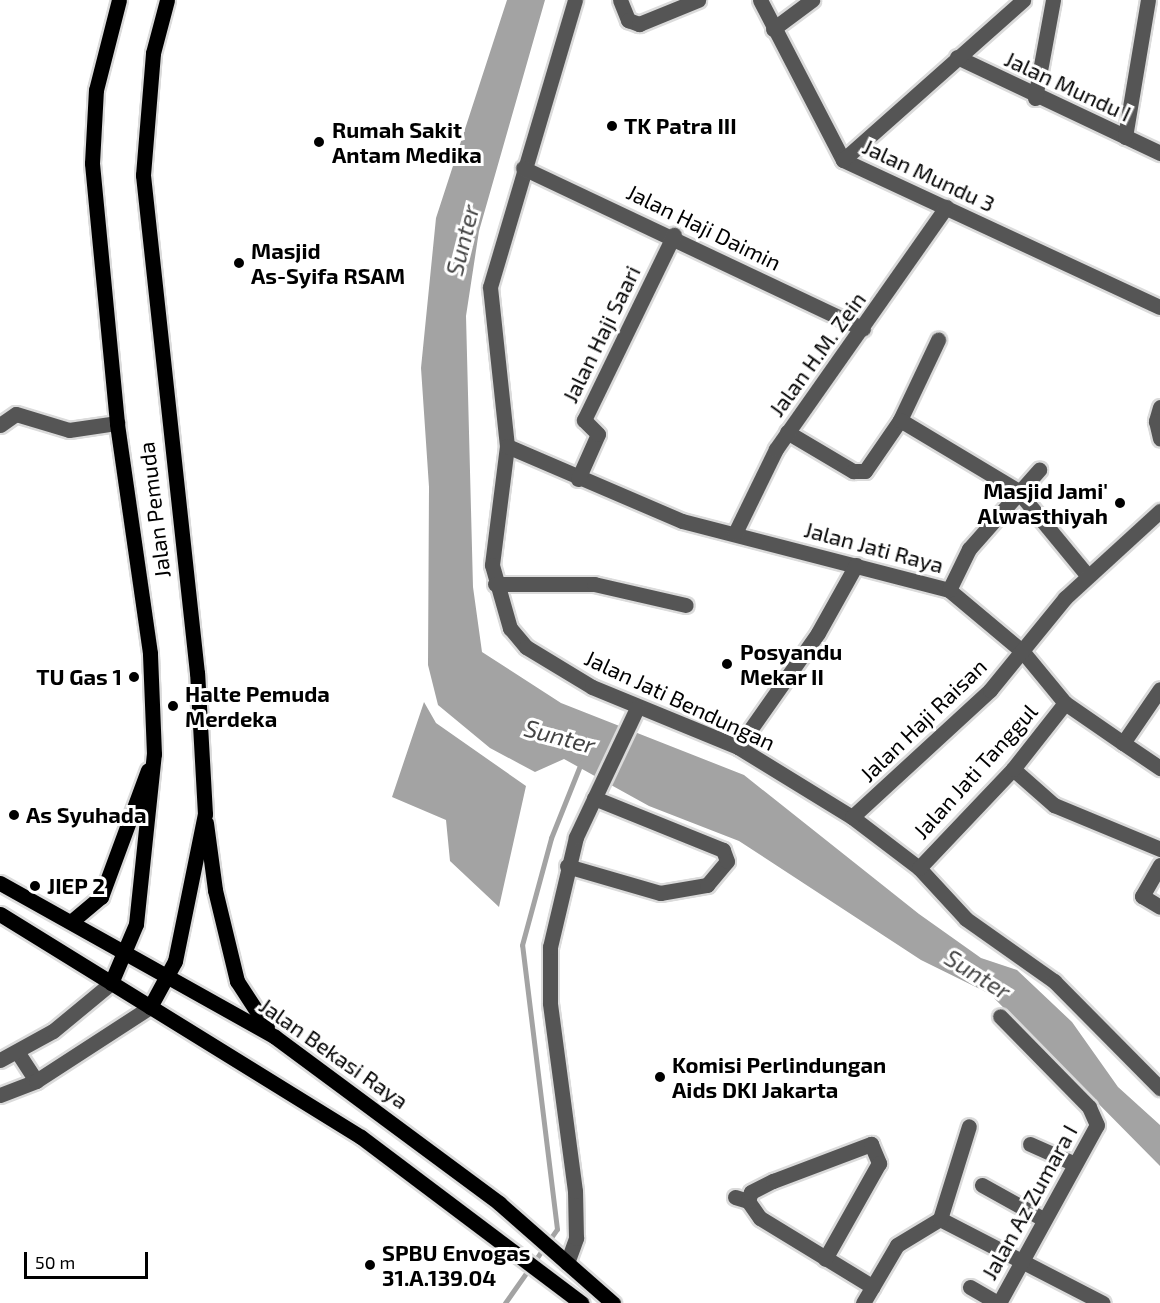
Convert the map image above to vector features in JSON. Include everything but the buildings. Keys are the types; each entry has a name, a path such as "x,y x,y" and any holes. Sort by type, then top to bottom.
{"main road":[{"name":"Jalan Pemuda","path":"111,983 129,951 148,832 154,754 150,653 117,423 92,163 96,90 119,0"},
{"name":"Jalan Pemuda","path":"150,1007 171,975 205,814 197,673 142,175 153,53 167,0"},
{"path":"72,921 101,897 154,754"},
{"path":"205,814 215,890 237,981 275,1037"},
{"name":"Jalan Bekasi Raya","path":"0,884 129,951 275,1037 379,1110 564,1260 612,1303"},
{"path":"0,914 361,1137 517,1251 581,1303"}],"street":[{"name":"Jalan Jati Bendungan","path":"575,0 523,168 490,287 507,446 495,584 510,628 526,647 635,711 738,747 852,817 919,868 966,919 1054,981 1160,1088"},
{"path":"620,0 628,20 639,24 698,0"},
{"name":"Jalan Mundu 3","path":"760,0 773,29 843,160 1160,307"},
{"path":"773,29 812,0"},
{"path":"843,160 1023,0"},
{"path":"1035,98 1053,0"},
{"path":"1125,138 1148,0"},
{"name":"Jalan Mundu I","path":"957,57 1035,98 1160,153"},
{"name":"Jalan Haji Daimin","path":"523,168 674,235 738,272 863,328"},
{"name":"Jalan H.M. Zein","path":"735,533 750,494 788,432 946,207"},
{"name":"Jalan Haji Saari","path":"578,479 598,434 584,420 674,235"},
{"path":"788,432 853,471 865,471 900,420 938,340"},
{"path":"1160,407 1155,421 1160,439"},
{"path":"0,425 16,414 69,430 117,423"},
{"path":"900,420 1017,490 1087,575"},
{"name":"Jalan Jati Raya","path":"507,446 578,479 682,520 949,590 1023,652 1065,703 1160,768"},
{"path":"949,590 969,549 1017,490 1039,470"},
{"name":"Jalan Haji Raisan","path":"852,817 990,690 1087,575 1160,511"},
{"path":"738,747 812,642 856,565"},
{"path":"495,584 594,584 686,605"},
{"path":"1123,743 1160,689"},
{"name":"Jalan Jati Tanggul","path":"919,868 1013,769 1065,703"},
{"path":"564,1260 576,1238 575,1191 550,1004 550,947 567,866 595,794 635,711"},
{"path":"1013,769 1054,805 1160,849"},
{"path":"567,866 660,893 707,885 727,861 723,850 595,794"},
{"path":"1160,866 1142,896 1160,907"},
{"path":"0,1060 18,1053 90,1005 111,983"},
{"path":"0,1095 36,1081 150,1007"},
{"name":"Jalan Az Zumara I","path":"998,1303 1042,1219 1092,1140 1096,1120 1000,1016"},
{"path":"18,1053 36,1081"},
{"path":"862,1303 894,1249 940,1220 969,1126"},
{"path":"825,1259 879,1163 875,1149 866,1143 755,1190 742,1199 760,1218 825,1259 873,1287"},
{"path":"1030,1144 1075,1164"},
{"path":"982,1185 1042,1219"},
{"path":"940,1220 1103,1303"},
{"path":"970,1287 998,1303"}],"water":[{"name":"Sunter","path":"507,0 545,0 479,231 466,316 473,587 482,652 561,703 744,775 919,914 981,958 1017,970 1072,1022 1118,1087 1160,1125 1160,1166 990,994 921,960 739,841 649,806 564,759 535,772 490,748 438,705 428,665 429,487 421,368 436,218"},
{"path":"424,702 436,723 526,786 499,907 450,861 446,820 392,797"}],"waterway":[{"name":"Sunter","path":"505,1303 557,1229 522,945 551,838 581,763"}],"place":[{"name":"TK Patra III","path":"612,126"},
{"name":"Rumah Sakit Antam Medika","path":"319,142"},
{"name":"Masjid As-Syifa RSAM","path":"239,263"},
{"name":"Masjid Jami' Alwasthiyah","path":"1120,503"},
{"name":"Posyandu Mekar II","path":"727,664"},
{"name":"TU Gas 1","path":"134,677"},
{"name":"Halte Pemuda Merdeka","path":"173,706"},
{"name":"As Syuhada","path":"14,815"},
{"name":"JIEP 2","path":"35,886"},
{"name":"Komisi Perlindungan Aids DKI Jakarta","path":"660,1077"},
{"name":"SPBU Envogas 31.A.139.04","path":"370,1265"}]}
